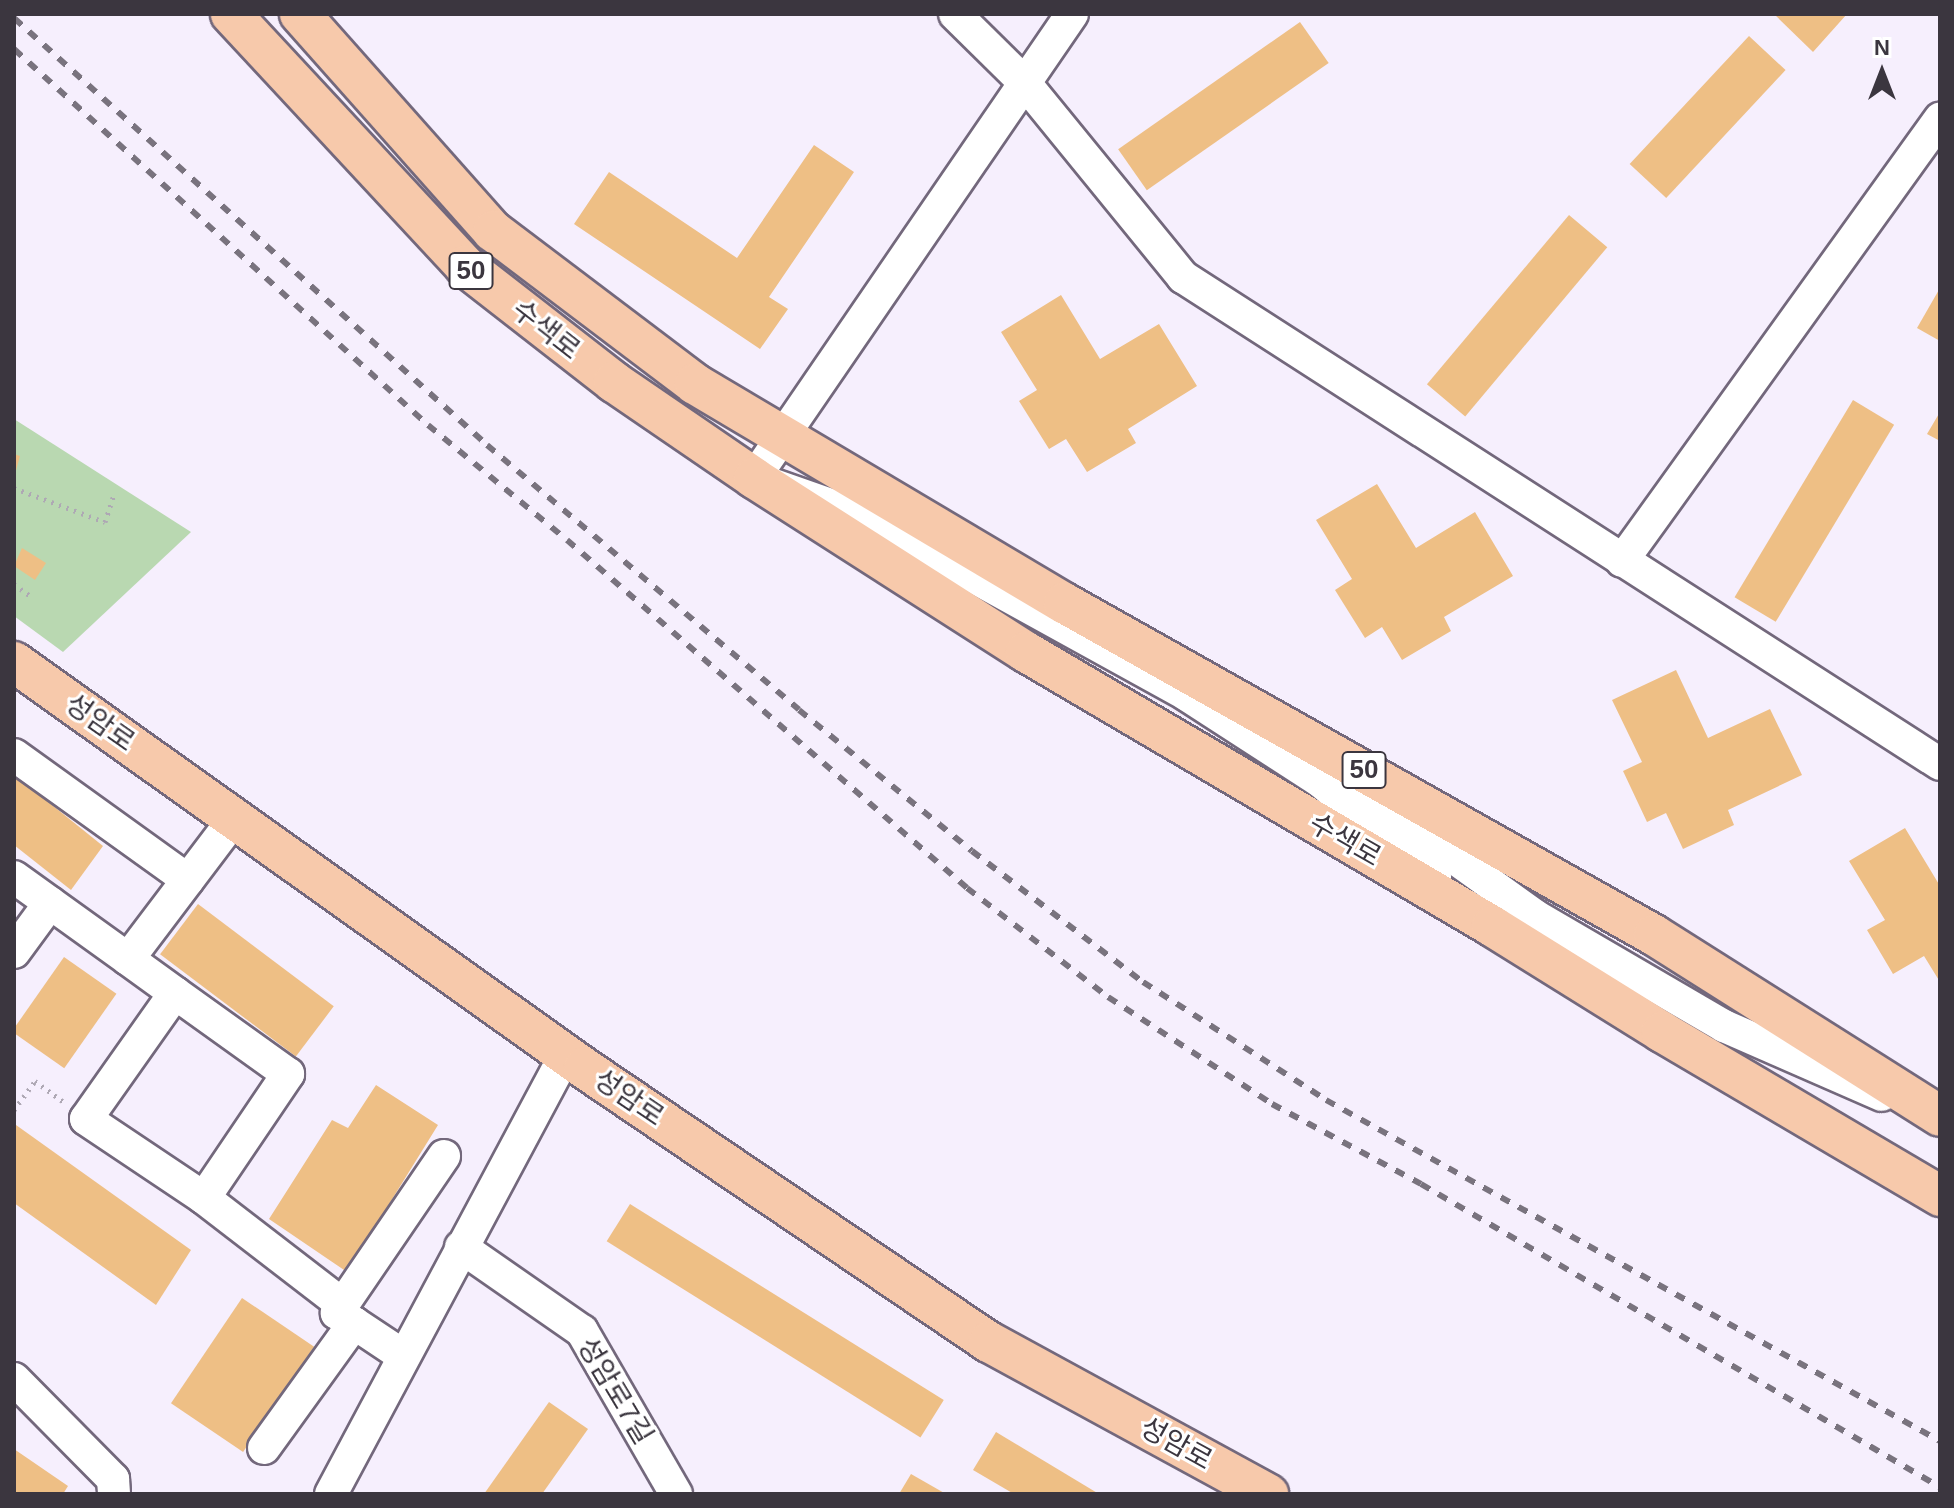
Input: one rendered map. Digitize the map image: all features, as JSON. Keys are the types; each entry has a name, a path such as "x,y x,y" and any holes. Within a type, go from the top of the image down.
{"main road":[{"name":"수색로","path":"231,14 335,130 465,266 614,382 754,478 1026,652 1492,926 1662,1032 1940,1196"},
{"name":"수색로","path":"300,14 493,231 695,384 781,438 1064,603 1654,935 1940,1118"},
{"name":"성암로","path":"14,662 566,1054 989,1342 1268,1494"}],"street":[{"path":"955,14 1024,82 1183,277 1940,764"},
{"path":"754,478 1072,14"},
{"path":"1622,561 1940,119"},
{"path":"14,755 188,880"},
{"path":"128,959 234,819"},
{"path":"14,877 288,1074 204,1198"},
{"path":"14,952 50,903"},
{"path":"175,993 86,1119 204,1198 402,1355"},
{"path":"331,1494 402,1355 566,1054"},
{"path":"264,1448 444,1156"},
{"name":"성암로7길","path":"461,1247 582,1331 676,1494"},
{"path":"14,1379 113,1479 114,1494"}],"path":[{"path":"14,488 105,522 114,494"},
{"path":"14,584 29,595"},
{"path":"14,1110 35,1081 86,1119"}],"green space":[{"path":"14,419 191,532 63,652 14,616"}],"building":[{"path":"1774,14 1847,14 1813,52"},
{"path":"1300,22 1329,63 1147,190 1118,149"},
{"path":"1749,36 1786,70 1666,198 1630,164"},
{"path":"814,145 854,172 769,297 788,309 760,349 574,224 609,172 737,258"},
{"path":"1569,215 1607,247 1465,416 1427,384"},
{"path":"1940,288 1940,341 1917,328"},
{"path":"1061,295 1100,359 1159,324 1197,386 1128,429 1136,443 1087,472 1066,439 1049,449 1019,401 1037,390 1001,332"},
{"path":"1853,400 1894,425 1776,622 1735,597"},
{"path":"1940,412 1940,441 1927,434"},
{"path":"14,454 20,456 15,474 14,474"},
{"path":"1377,484 1416,548 1475,512 1513,576 1444,617 1451,631 1402,660 1382,627 1365,638 1335,590 1352,579 1316,520"},
{"path":"22,548 46,563 35,580 14,566"},
{"path":"1676,670 1708,738 1770,709 1802,775 1728,810 1734,825 1683,849 1666,813 1647,822 1623,771 1642,762 1612,700"},
{"path":"16,776 103,846 71,890 14,845"},
{"path":"1905,828 1940,886 1940,982 1924,956 1893,974 1867,930 1885,920 1849,861"},
{"path":"198,904 334,1006 296,1057 160,954"},
{"path":"64,957 116,994 64,1068 14,1033 14,1028"},
{"path":"376,1085 438,1125 347,1272 269,1219 332,1120 348,1128"},
{"path":"16,1125 191,1250 156,1305 14,1203"},
{"path":"630,1204 944,1400 920,1437 607,1241"},
{"path":"242,1298 314,1347 243,1452 171,1403"},
{"path":"549,1402 588,1429 542,1494 484,1494"},
{"path":"996,1432 1099,1494 1014,1494 973,1470"},
{"path":"14,1449 68,1486 63,1494 14,1494"},
{"path":"911,1474 946,1494 899,1494"}],"railway":[{"path":"14,18 487,445 799,710 972,851 1143,982 1326,1100 1940,1441"},
{"path":"14,49 428,425 567,540 967,888 1108,997 1272,1104 1421,1184 1940,1487"}]}
